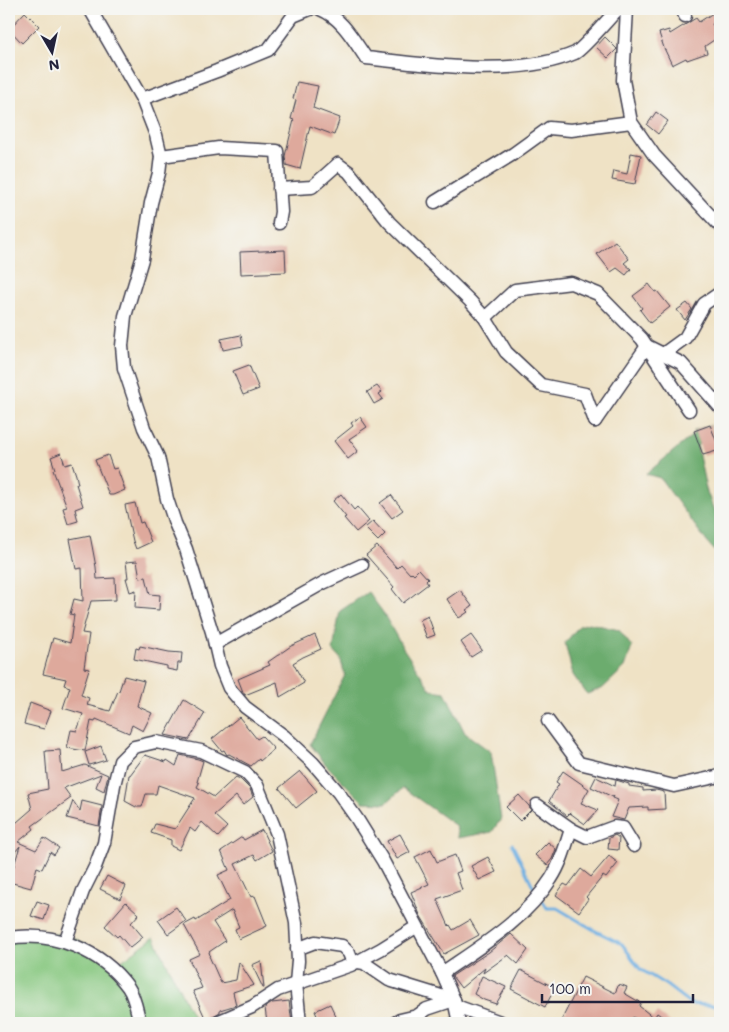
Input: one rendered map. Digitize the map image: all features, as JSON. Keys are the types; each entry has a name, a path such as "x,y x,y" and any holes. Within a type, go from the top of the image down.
{"street":[{"path":"90,9 142,99 156,135 161,156 142,260 125,316 122,353 130,390 144,428 158,457 167,499 186,549 220,666 229,688 245,707 284,736 313,763 358,819 383,861 416,927 442,973 456,1006 503,1023"},
{"path":"142,99 268,50 293,16 310,9"},
{"path":"320,9 330,13 348,30 366,58 420,65 476,68 533,65 577,52 618,9"},
{"path":"627,9 623,80 631,122 654,155 720,226"},
{"path":"434,202 513,154 549,128 571,130 631,122"},
{"path":"161,156 218,148 278,151 281,212 279,223"},
{"path":"279,189 312,187 338,164 348,172 389,222 485,318 506,352 541,385 584,394 595,421 647,346"},
{"path":"485,318 515,290 571,283 598,294 642,339 689,410"},
{"path":"663,354 685,338 704,304 720,293"},
{"path":"647,346 682,362 720,407"},
{"path":"215,644 323,583 362,565"},
{"path":"548,721 579,763 674,786 720,776"},
{"path":"64,942 104,843 120,761 134,747 156,742 201,751 245,772 257,785 277,834 296,923 296,983 300,1023"},
{"path":"537,805 587,837 614,827 623,828 634,846"},
{"path":"442,973 504,929 530,907 552,878 572,829"},
{"path":"215,1023 252,1007 278,990 320,977 358,961 416,927"},
{"path":"9,938 36,937 64,942 87,950 109,968 128,988 140,1023"},
{"path":"297,949 316,942 342,946 349,953 352,961 358,961 377,970 389,980 454,1000"},
{"path":"395,1023 454,1000"},
{"path":"454,1000 459,1023"}],"green space":[{"path":"710,425 712,431 720,430 720,438 700,442 697,446 706,489 713,508 720,518 720,557 660,478 646,474 694,434 693,431"},
{"path":"368,592 382,611 403,648 431,690 445,692 465,733 491,752 501,819 492,832 458,838 456,826 403,788 386,803 363,802 326,765 310,744 345,675 340,658 333,650 340,611"},
{"path":"589,623 619,630 632,647 625,667 603,688 587,694 573,675 565,643 579,626"},
{"path":"67,934 105,955 115,966 154,937 196,1023 9,1023 9,935"}],"building":[{"path":"25,12 39,26 22,43 9,29"},
{"path":"713,13 717,21 712,24 720,36 705,46 707,53 687,60 686,58 672,65 659,33 669,30 670,34 696,18 699,22"},
{"path":"605,37 617,49 608,58 596,47"},
{"path":"297,82 318,86 313,108 340,118 334,135 310,126 300,169 286,165 285,156 294,120 291,119 296,100 293,99"},
{"path":"656,112 668,121 658,134 647,125"},
{"path":"631,153 641,155 635,184 612,180 614,171 627,174"},
{"path":"615,241 629,259 624,263 631,269 626,275 617,268 611,272 597,254"},
{"path":"285,250 286,272 241,274 240,252"},
{"path":"649,284 670,307 650,323 640,310 642,308 633,296"},
{"path":"687,303 692,309 685,320 677,310"},
{"path":"241,335 243,346 223,350 221,339"},
{"path":"249,365 259,389 243,395 233,371"},
{"path":"377,386 382,392 379,394 383,399 374,404 367,392"},
{"path":"360,417 367,427 349,439 358,451 348,459 334,441 353,426 351,423"},
{"path":"710,425 720,450 703,455 694,431"},
{"path":"61,453 65,465 72,463 83,506 75,509 78,521 68,524 63,508 67,507 53,470 55,469 51,457"},
{"path":"108,455 113,469 117,468 125,490 113,495 109,495 95,460"},
{"path":"341,494 354,510 357,507 369,521 356,532 333,501"},
{"path":"391,495 403,510 392,518 380,503"},
{"path":"135,503 140,523 143,522 151,542 136,549 125,505"},
{"path":"373,521 385,534 378,541 365,528"},
{"path":"90,535 97,579 115,578 116,600 91,601 82,633 89,634 84,668 89,669 81,695 89,698 87,705 110,711 124,676 144,681 137,706 152,713 143,731 132,725 129,733 96,719 95,722 91,721 85,751 67,748 71,730 77,731 83,714 63,708 70,687 64,685 66,679 43,674 53,638 70,643 74,615 70,614 74,599 83,601 82,568 76,569 70,539"},
{"path":"377,546 397,568 401,564 410,574 412,572 414,574 419,569 428,579 426,581 428,584 403,603 392,589 394,587 366,555"},
{"path":"137,561 140,578 146,577 150,594 160,595 159,610 135,608 136,590 130,592 126,578 128,578 126,562"},
{"path":"460,590 472,606 466,610 468,612 459,618 447,599"},
{"path":"428,616 435,635 427,638 420,620"},
{"path":"315,635 321,649 293,663 304,683 280,697 277,682 245,695 238,679 270,665 268,662 291,646"},
{"path":"471,635 482,650 471,657 461,642"},
{"path":"140,646 182,653 181,663 178,663 177,671 167,669 167,666 134,659 136,648 139,649"},
{"path":"184,700 205,713 189,740 165,735"},
{"path":"30,703 51,711 44,729 24,724"},
{"path":"239,717 257,739 262,736 274,749 251,766 229,754 227,755 212,739"},
{"path":"101,746 106,760 89,765 85,752"},
{"path":"60,750 62,772 85,765 108,775 104,791 96,787 101,774 64,788 71,798 32,826 34,829 18,842 36,850 44,838 59,848 54,855 50,852 42,869 37,867 31,888 9,882 20,846 9,859 9,829 32,809 28,793 48,789 45,751"},
{"path":"145,755 166,762 167,760 176,766 180,755 198,759 203,761 197,787 214,797 236,777 250,789 253,797 243,805 236,796 214,815 227,827 218,837 202,822 195,832 190,828 179,850 171,846 171,840 151,833 155,824 175,829 195,798 158,785 156,794 146,794 142,807 136,807 125,801 129,775"},
{"path":"300,771 317,791 296,808 279,788"},
{"path":"563,771 589,789 581,803 598,810 585,824 570,813 567,816 549,801 559,784 556,782"},
{"path":"596,777 615,786 616,780 629,784 629,786 643,788 643,791 656,790 664,792 665,809 648,810 648,807 629,808 624,820 611,817 618,800 613,798 614,796 591,787"},
{"path":"519,795 531,810 520,821 506,807"},
{"path":"73,801 80,811 82,801 102,806 99,826 67,818"},
{"path":"262,830 272,851 257,860 254,855 235,864 251,897 255,896 267,926 239,939 235,929 239,927 232,910 213,922 225,941 209,952 221,983 236,980 239,962 254,985 233,992 236,1005 220,1010 220,1012 206,1020 193,991 202,988 189,959 200,954 184,925 195,919 196,921 230,900 218,875 229,870 221,851 242,837 244,840"},
{"path":"400,834 410,852 397,859 387,841"},
{"path":"615,835 619,838 618,850 608,849 609,838"},
{"path":"548,842 556,849 547,865 535,855"},
{"path":"431,849 437,862 455,855 461,871 456,873 462,890 437,899 449,926 453,930 470,920 479,935 444,954 420,915 411,892 429,884 415,857"},
{"path":"609,856 618,863 606,878 603,876 586,897 588,899 579,912 556,895 564,884 568,886 581,869 591,877"},
{"path":"488,857 496,872 479,880 471,866"},
{"path":"107,876 126,886 120,899 100,889"},
{"path":"37,901 49,905 44,920 31,916"},
{"path":"126,902 139,914 131,923 143,937 130,948 119,935 117,937 105,926"},
{"path":"176,907 186,921 168,934 158,920"},
{"path":"511,934 528,950 518,964 508,955 483,973 485,968 461,988 452,976 489,952"},
{"path":"261,961 264,988 252,965"},
{"path":"521,970 555,988 545,1007 511,989"},
{"path":"482,976 506,987 496,1004 474,994"},
{"path":"583,977 615,993 619,984 627,987 624,993 641,1003 639,1006 654,1018 657,1013 671,1023 641,1023 633,1017 630,1023 570,1023 562,1019"},
{"path":"289,1001 292,1023 267,1023 265,1008 272,1003"},
{"path":"330,1004 339,1023 320,1023 315,1011"}],"waterway":[{"path":"512,844 536,892"},
{"path":"541,898 547,908 557,908 622,944 640,969 666,985 691,1004 720,1006"}]}
